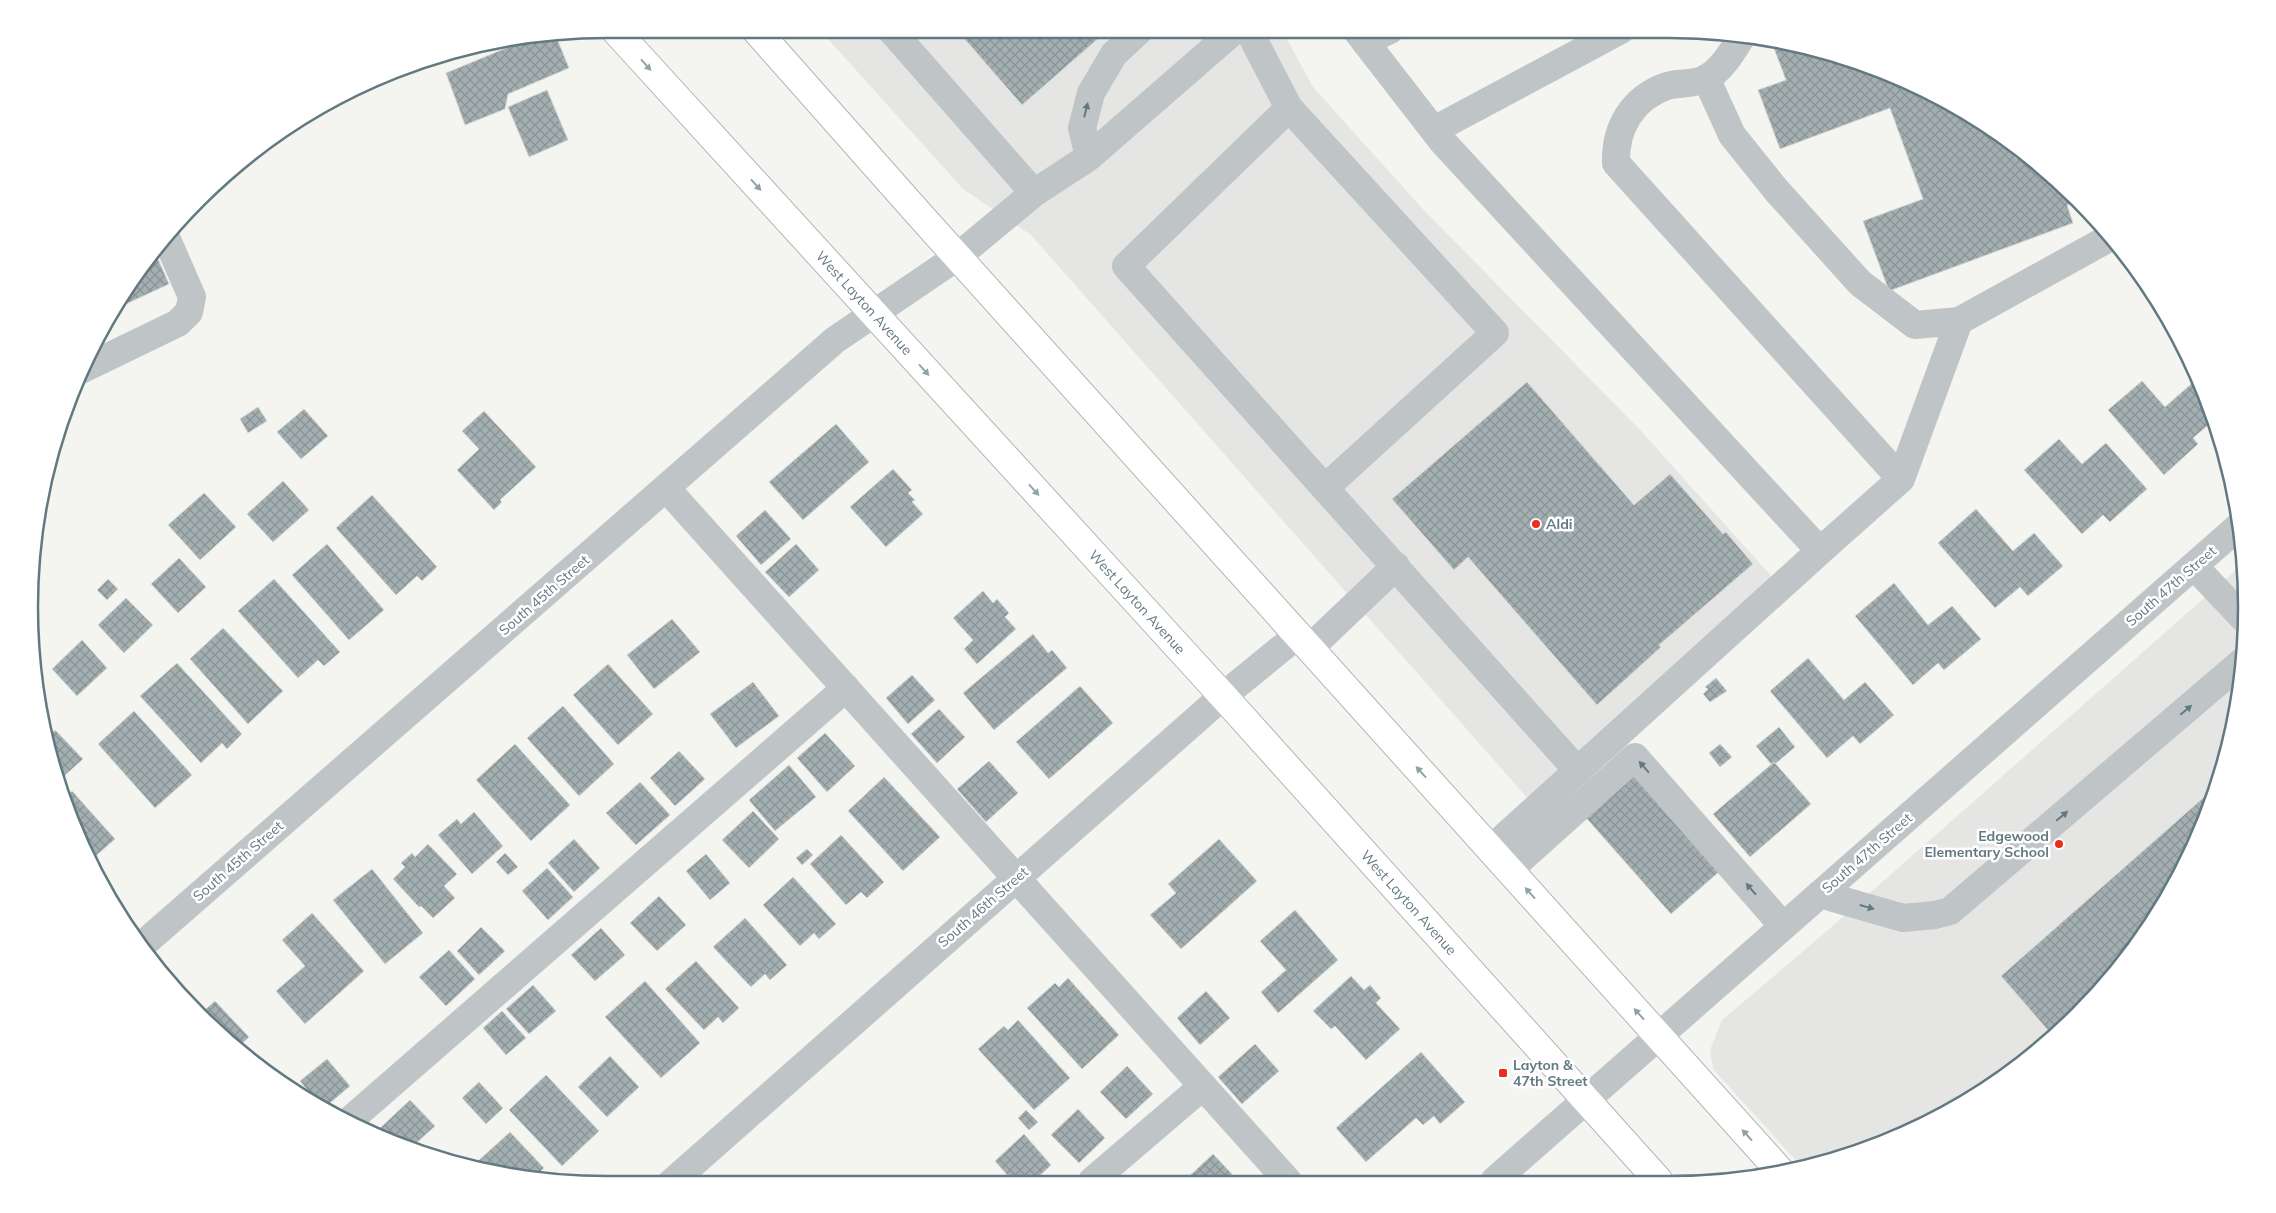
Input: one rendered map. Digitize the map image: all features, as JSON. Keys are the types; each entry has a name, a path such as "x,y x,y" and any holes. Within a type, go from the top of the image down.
{"main road":[{"name":"West Layton Avenue","path":"622,38 1223,696 1654,1175"},
{"path":"763,38 957,257 1775,1166"},
{"path":"780,38 831,115"}],"street":[{"path":"898,38 1034,193"},
{"path":"1089,157 1082,128 1091,93 1114,54 1131,38"},
{"name":"South 45th Street","path":"146,941 835,340 872,313 957,257 1034,193 1089,157 1227,38"},
{"path":"1252,38 1289,108 1496,333 1325,488"},
{"path":"1363,38 1434,130 1820,551"},
{"path":"1434,130 1606,38"},
{"path":"1739,42 1730,56 1706,78 1688,84 1668,86 1645,97 1624,120 1615,145 1616,163 1902,479"},
{"path":"1706,78 1732,135 1777,190 1860,283 1915,325 1959,320 2105,240"},
{"path":"1289,108 1126,266 1578,771"},
{"path":"92,365 178,323 189,312 192,297 169,243"},
{"path":"1491,850 1902,479 1959,320"},
{"path":"666,488 1283,1175"},
{"name":"South 47th Street","path":"1501,1175 2234,531"},
{"name":"South 46th Street","path":"679,1175 1223,696 1304,642 1396,566"},
{"path":"2194,566 2238,612"},
{"path":"1820,894 1903,918 1935,915 1950,911 2235,668"},
{"path":"354,1116 846,688"},
{"path":"1509,870 1635,757 1783,926"},
{"path":"1099,1175 1203,1086"}],"shaded area":[{"path":"827,38 1286,38 1313,87 1420,206 1642,432 1790,597 1545,818 1031,235 963,189"},
{"name":"Edgewood Elementary School","path":"2237,569 2237,644 2234,681 2228,718 2219,754 2195,824 2180,858 2143,923 2121,953 2072,1009 2016,1058 1986,1080 1921,1117 1887,1132 1852,1145 1797,1161 1713,1069 1710,1050 1722,1020 1820,937"}],"building":[{"path":"964,38 1099,38 1022,105"},
{"path":"557,40 569,68 508,94 505,109 465,125 446,73 513,45"},
{"path":"1773,47 1852,68 1921,96 1986,133 2045,179 2071,203 2067,205 2073,223 1889,291 1863,221 1923,199 1890,108 1780,149 1758,90 1786,80"},
{"path":"547,90 568,140 529,157 508,107"},
{"path":"157,257 169,284 124,305"},
{"path":"2142,381 2165,407 2192,383 2208,425 2193,438 2198,444 2164,475 2108,410"},
{"path":"1527,382 1634,505 1670,474 1723,534 1726,532 1753,564 1659,645 1661,647 1597,705 1468,557 1454,570 1392,499"},
{"path":"258,407 267,421 248,433 240,419"},
{"path":"304,409 328,436 301,459 277,432"},
{"path":"484,411 536,467 500,500 502,502 494,510 457,470 479,449 462,431"},
{"path":"836,424 869,462 803,520 769,482"},
{"path":"2059,439 2082,464 2106,443 2147,489 2110,522 2103,515 2082,534 2024,470"},
{"path":"893,469 912,490 908,493 915,500 912,502 923,514 886,547 850,507"},
{"path":"283,481 309,510 273,542 247,514"},
{"path":"204,493 236,527 200,560 168,525"},
{"path":"372,495 437,567 422,581 417,576 396,595 336,528"},
{"path":"1976,509 2013,551 2034,533 2063,566 2028,596 2020,587 1995,608 1938,543"},
{"path":"765,510 791,539 761,565 736,536"},
{"path":"327,544 384,610 349,640 292,575"},
{"path":"796,544 819,570 789,597 765,572"},
{"path":"179,558 206,587 178,613 151,584"},
{"path":"108,579 118,589 107,600 97,590"},
{"path":"274,579 340,652 324,666 318,660 298,678 238,611"},
{"path":"1894,583 1928,625 1952,606 1981,639 1944,670 1938,663 1913,685 1855,616"},
{"path":"983,591 993,603 997,599 1009,613 1005,617 1016,629 977,664 964,649 973,640 953,618"},
{"path":"126,598 153,625 124,653 98,625"},
{"path":"672,619 700,652 654,689 627,655"},
{"path":"223,628 283,691 248,724 190,659"},
{"path":"1033,634 1048,653 1052,650 1067,668 994,730 963,693"},
{"path":"82,640 107,668 77,696 52,669"},
{"path":"1808,658 1844,700 1865,682 1894,715 1860,744 1853,736 1827,758 1770,691"},
{"path":"177,663 242,734 227,749 222,743 201,763 140,696"},
{"path":"608,664 653,714 618,745 573,695"},
{"path":"912,675 935,700 908,724 886,698"},
{"path":"1716,678 1727,691 1710,702 1703,694 1708,689 1705,687"},
{"path":"753,682 779,716 736,748 710,714"},
{"path":"1080,686 1113,723 1049,779 1016,742"},
{"path":"563,706 614,764 579,796 527,738"},
{"path":"939,709 965,737 937,763 911,734"},
{"path":"134,711 192,775 155,808 98,744"},
{"path":"1779,727 1795,747 1775,764 1774,762 1771,764 1756,746"},
{"path":"55,730 83,759 64,776 57,754 52,733"},
{"path":"825,733 855,766 827,792 797,758"},
{"path":"515,744 570,805 531,841 476,780"},
{"path":"1720,744 1732,757 1720,767 1709,753"},
{"path":"679,751 705,779 675,806 650,778"},
{"path":"989,761 1018,793 986,822 957,789"},
{"path":"1774,762 1811,804 1750,857 1713,814"},
{"path":"789,765 816,797 775,831 749,800"},
{"path":"1632,768 1722,869 1671,914 1581,812"},
{"path":"884,777 940,837 903,871 848,811"},
{"path":"640,782 670,815 636,845 606,813"},
{"path":"72,791 115,839 95,856 81,824 70,793"},
{"path":"2205,796 2180,858 2143,923 2097,982 2048,1031 2001,976"},
{"path":"753,811 779,839 749,868 722,840"},
{"path":"474,812 503,846 472,874 438,835 457,819 461,824"},
{"path":"841,835 884,882 867,898 861,892 846,905 810,864"},
{"path":"574,839 600,868 574,892 548,863"},
{"path":"1219,839 1257,881 1181,949 1150,915 1176,893 1168,884"},
{"path":"428,844 457,874 444,886 455,898 433,918 421,906 419,907 393,879 405,867 401,863 412,853 415,857"},
{"path":"807,849 813,855 802,865 796,858"},
{"path":"505,853 518,867 508,875 496,862"},
{"path":"706,854 730,883 710,900 686,871"},
{"path":"547,868 573,897 548,920 522,891"},
{"path":"372,869 423,933 385,964 333,900"},
{"path":"793,877 836,924 819,939 814,933 800,946 763,905"},
{"path":"659,896 686,925 657,951 630,923"},
{"path":"1295,910 1338,960 1278,1013 1261,992 1286,970 1260,941"},
{"path":"312,913 364,971 305,1024 276,991 305,966 282,940"},
{"path":"745,918 787,965 770,980 765,974 751,987 713,947"},
{"path":"481,927 505,951 479,975 457,951"},
{"path":"601,928 625,955 595,981 571,955"},
{"path":"449,950 475,979 446,1006 419,977"},
{"path":"696,961 739,1008 723,1023 718,1017 704,1030 665,989"},
{"path":"1351,976 1364,990 1370,985 1381,998 1376,1003 1400,1029 1366,1060 1335,1026 1331,1029 1313,1011"},
{"path":"1068,978 1119,1035 1082,1069 1027,1008 1055,983 1059,987"},
{"path":"645,981 700,1043 661,1078 605,1017"},
{"path":"533,985 556,1011 529,1034 506,1009"},
{"path":"1206,991 1230,1018 1200,1045 1177,1018"},
{"path":"215,1001 249,1037 242,1043 205,1010"},
{"path":"502,1011 526,1038 506,1055 483,1028"},
{"path":"1018,1020 1070,1078 1034,1110 978,1049 1004,1026 1008,1030"},
{"path":"1255,1044 1279,1071 1242,1104 1218,1077"},
{"path":"1421,1052 1465,1102 1440,1124 1434,1116 1423,1125 1416,1118 1366,1162 1336,1128"},
{"path":"610,1056 639,1087 607,1117 578,1087"},
{"path":"327,1059 350,1086 330,1103 308,1091 300,1081"},
{"path":"1127,1066 1153,1094 1126,1119 1100,1092"},
{"path":"546,1075 599,1131 562,1166 509,1110"},
{"path":"479,1082 503,1108 486,1124 462,1098"},
{"path":"410,1100 435,1126 417,1142 380,1128"},
{"path":"1078,1109 1105,1138 1079,1163 1051,1135"},
{"path":"1026,1110 1038,1122 1029,1130 1018,1118"},
{"path":"510,1132 544,1168 540,1172 532,1171 478,1161"},
{"path":"1024,1134 1051,1165 1040,1175 1007,1175 995,1161"},
{"path":"1213,1154 1232,1174 1231,1175 1190,1175"}],"place":[{"name":"Aldi","path":"1536,524"},
{"name":"Edgewood Elementary School","path":"2059,844"},
{"name":"Layton & 47th Street","path":"1503,1073"}]}
